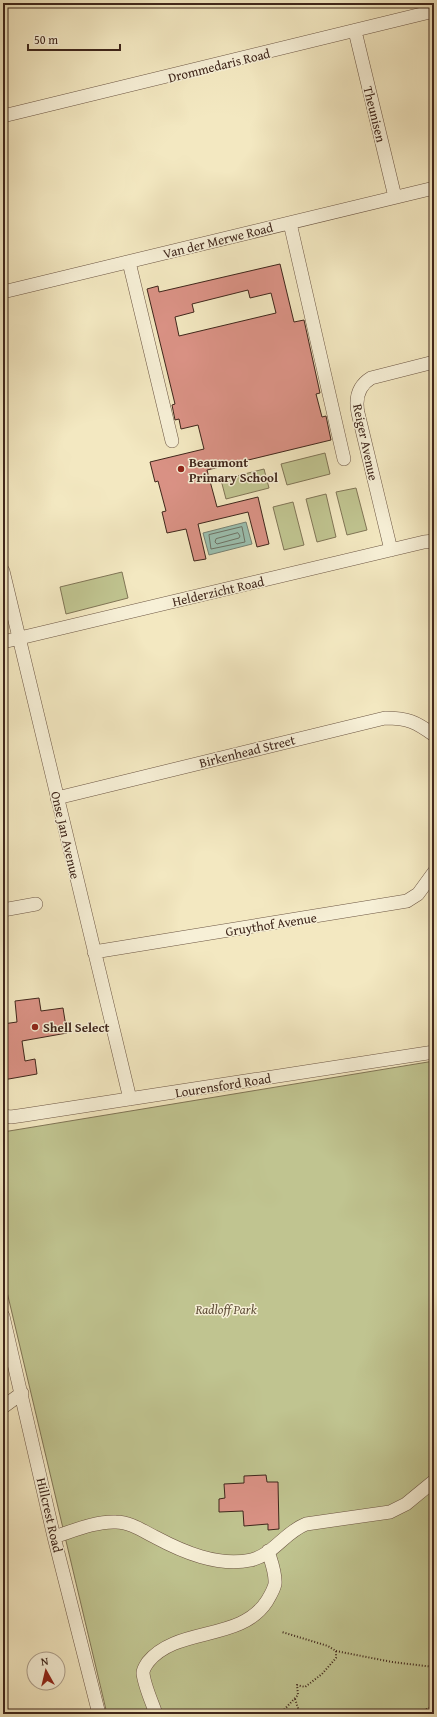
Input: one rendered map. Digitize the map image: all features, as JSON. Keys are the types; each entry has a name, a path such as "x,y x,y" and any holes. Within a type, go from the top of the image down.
{"street":[{"name":"Drommedaris Road","path":"3,116 434,11"},
{"name":"Theunisen","path":"355,31 395,197"},
{"name":"Van der Merwe Road","path":"3,292 434,188"},
{"path":"290,223 344,459"},
{"path":"129,262 172,441"},
{"name":"Reiger Avenue","path":"391,550 358,413 357,396 365,382 371,378 434,362"},
{"name":"Helderzicht Road","path":"3,642 434,541"},
{"name":"Onse Jan Avenue","path":"3,571 130,1099"},
{"name":"Birkenhead Street","path":"57,798 385,718 409,720 419,724 434,735"},
{"name":"Gruythof Avenue","path":"94,952 408,901 418,894 434,872"},
{"path":"3,910 36,904"},
{"name":"Lourensford Road","path":"6,1118 434,1052"},
{"name":"Hillcrest Road","path":"3,1316 54,1537 99,1714"},
{"path":"3,1407 22,1393"},
{"path":"54,1537 104,1523 128,1523 179,1550 209,1559 228,1562 251,1560 268,1551 295,1528 306,1524 390,1512 406,1504 434,1481"},
{"path":"156,1714 143,1672 146,1665 153,1655 171,1645 254,1617 268,1599 275,1586 275,1577 268,1551"}],"path":[{"path":"282,1632 328,1646 336,1651 392,1662 434,1667"},
{"path":"280,1714 298,1695 297,1685 305,1686 322,1674 336,1658 336,1651"},
{"path":"295,1699 300,1714"},
{"path":"416,1714 434,1706"}],"green space":[{"path":"325,453 330,474 287,485 281,464"},
{"path":"264,469 269,488 226,499 221,480"},
{"path":"356,488 367,530 347,535 336,492"},
{"path":"326,494 336,537 317,542 306,499"},
{"path":"293,502 304,545 284,550 273,507"},
{"path":"122,572 128,598 66,614 60,587"},
{"name":"Radloff Park","path":"434,1061 434,1714 107,1714 3,1275 3,1132"}],"water":[{"path":"246,522 252,544 209,555 203,533"}],"building":[{"path":"280,264 294,322 304,320 320,393 316,394 322,417 326,416 331,440 207,470 217,507 258,497 269,544 257,547 248,512 198,524 206,559 194,561 186,529 167,533 162,512 166,511 158,481 155,482 150,462 204,449 198,425 181,429 179,419 175,420 172,405 175,404 147,289 158,286 159,292","holes":["248,290 250,298 271,293 276,313 179,336 175,317 194,312 192,304"]},
{"path":"39,998 41,1011 63,1008 67,1033 22,1041 25,1061 35,1059 37,1074 3,1080 3,1024 17,1022 15,1001"},
{"path":"266,1475 267,1482 278,1482 279,1529 268,1530 268,1524 244,1526 243,1511 219,1512 219,1499 225,1498 224,1484 244,1483 244,1476"}],"place":[{"name":"Beaumont Primary School","path":"181,469"},
{"name":"Shell Select","path":"35,1027"}]}
